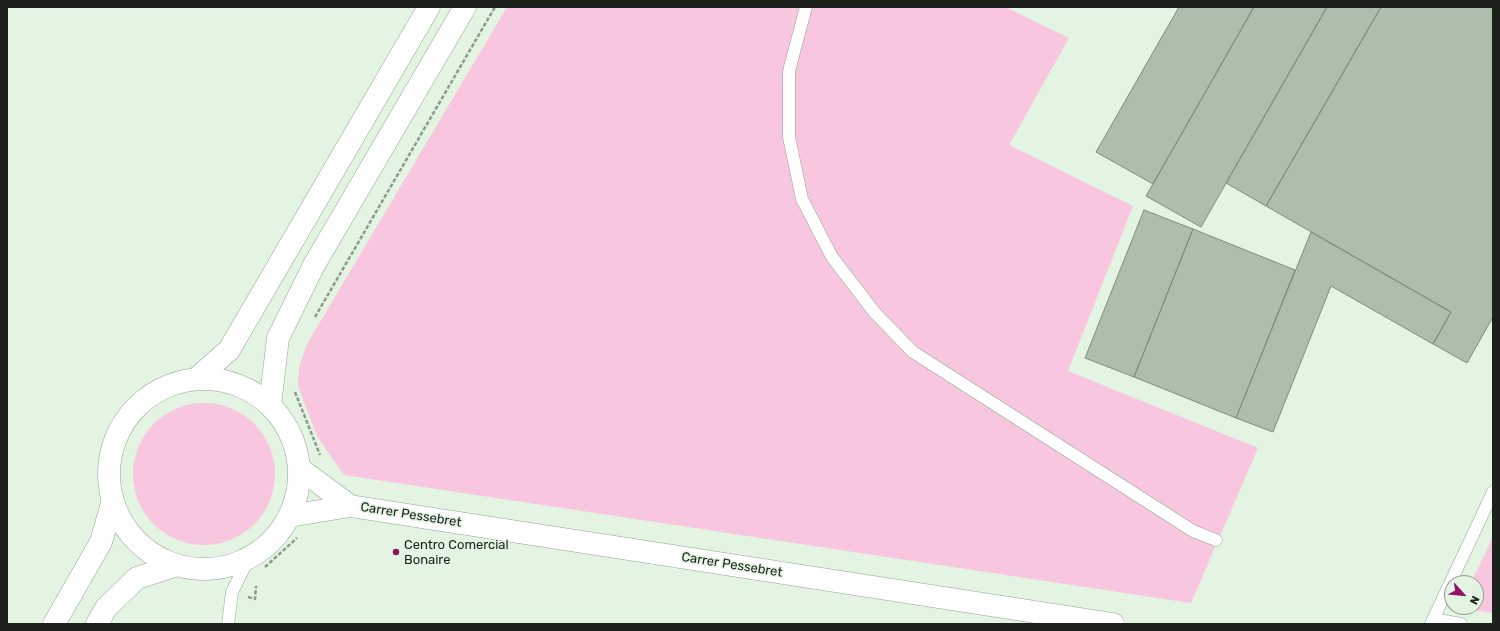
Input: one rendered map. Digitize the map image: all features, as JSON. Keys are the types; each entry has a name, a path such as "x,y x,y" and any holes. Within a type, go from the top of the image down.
{"street":[{"path":"196,379 229,350 429,7"},
{"path":"270,405 278,338 307,278 465,7"},
{"path":"196,379 223,380 248,389 270,405 282,419 291,434 297,451 299,468 298,493 289,516 255,564 201,569 177,566 149,551 126,529 113,500 109,473 114,445 126,420 145,400 169,386 196,379"},
{"name":"Carrer Pessebret","path":"299,468 350,506"},
{"path":"54,624 101,542 113,500"},
{"name":"Carrer Pessebret","path":"289,516 350,506 1113,624"},
{"path":"97,624 106,608 137,578 177,566"}],"lane":[{"path":"806,7 789,71 789,137 802,199 832,257 876,314 913,352 1193,531 1216,540"},
{"path":"1461,624 1432,622 1493,492"},
{"path":"228,624 232,592 255,564"}],"path":[{"path":"313,321 495,7"},
{"path":"294,390 321,458"},
{"path":"255,564 299,536"},
{"path":"232,592 255,599 256,581"}],"shaded area":[{"path":"507,7 1005,7 1069,38 1009,145 1133,206 1068,371 1258,448 1191,603 344,475 317,436 298,386 299,367 307,344"},
{"path":"197,403 211,403 238,411 259,429 270,447 274,460 274,488 267,508 249,529 238,537 225,542 211,545 197,545 170,537 149,519 141,508 136,495 133,481 133,467 141,440 159,419 170,411 183,406"},
{"path":"1493,537 1493,613 1484,612 1484,575 1475,575"}],"building":[{"path":"1179,7 1254,7 1153,184 1096,152"},
{"path":"1254,7 1327,7 1201,227 1146,196"},
{"path":"1327,7 1381,7 1266,206 1226,183"},
{"path":"1381,7 1493,7 1493,317 1467,363 1433,344 1451,312 1266,206"},
{"path":"1144,210 1193,229 1134,377 1085,358"},
{"path":"1193,229 1295,270 1236,418 1134,377"},
{"path":"1311,232 1451,312 1433,344 1331,286 1273,432 1236,418"}],"place":[{"name":"Centro Comercial Bonaire","path":"396,552"}]}
